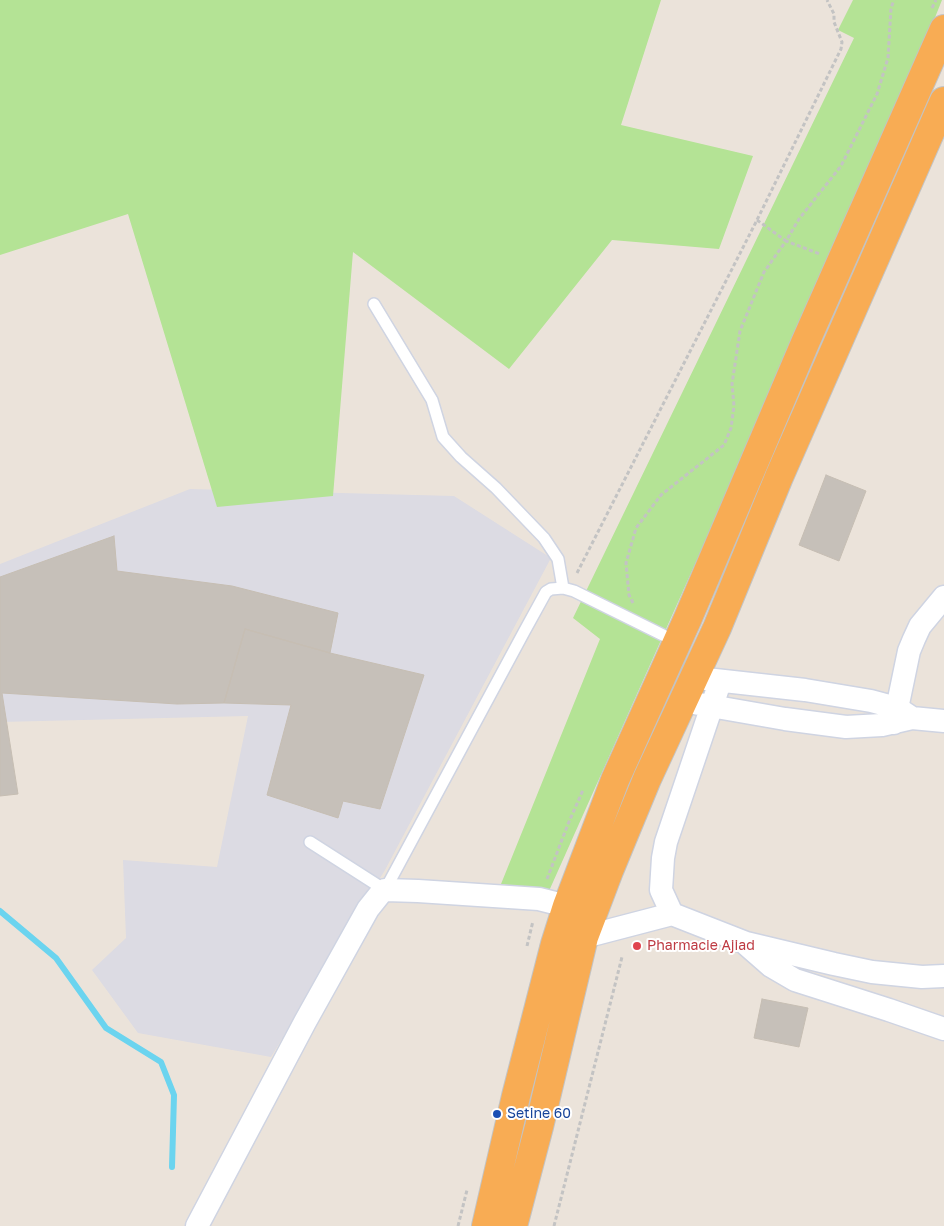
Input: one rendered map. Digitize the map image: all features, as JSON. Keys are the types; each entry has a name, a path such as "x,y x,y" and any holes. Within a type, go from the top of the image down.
{"highway":[{"path":"486,1226 516,1096 555,944 567,906 615,780 677,642 805,342 944,30"},
{"path":"513,1226 539,1128 584,936 647,779 717,628 783,468 944,101"}],"street":[{"path":"901,717 909,651 920,626 944,597"},
{"path":"672,914 662,890 663,858 666,842 688,782 720,682"},
{"path":"688,689 720,682 805,690 871,701 901,717"},
{"path":"688,689 711,706 846,727 870,726 901,717 944,721"},
{"path":"197,1226 340,958 368,910 385,890 418,890 539,899 567,906"},
{"path":"584,936 672,914 746,943 872,972 922,977 944,976"},
{"path":"746,943 771,966 795,980 944,1029"}],"lane":[{"path":"374,304 432,400 443,437 544,538 558,559 566,589"},
{"path":"310,842 385,890 546,592 551,589 566,589 590,598 677,642"}],"path":[{"path":"566,589 757,220 841,49 842,42 834,22 834,14 826,0"},
{"path":"630,619 635,606 629,595 626,563 636,528 661,495 724,445 731,428 734,406 732,384 740,331 764,272 786,241 798,219 841,166 877,94 888,58 894,0"},
{"path":"757,220 786,241 820,254"},
{"path":"554,1226 622,957"}],"shaded area":[{"path":"190,489 454,496 551,558 385,870 271,1057 138,1033 92,970 126,938 123,860 217,867 248,716 0,722 0,564"}],"green space":[{"path":"0,0 661,0 621,125 753,156 719,249 612,240 509,369 353,252 333,496 217,507 128,214 0,255"},
{"path":"853,0 942,0 900,105 549,891 501,884 600,639 573,618 854,38 838,30"}],"building":[{"path":"826,475 866,491 839,561 799,545"},
{"path":"114,536 117,571 232,586 338,613 330,653 245,629 224,703 177,704 2,693 18,794 0,796 0,577"},
{"path":"245,629 330,653 424,675 380,809 343,801 338,818 267,795 291,705 224,703"},
{"path":"762,999 808,1008 799,1047 754,1038"}],"waterway":[{"path":"0,911 56,958 106,1028 161,1062 174,1095 172,1167"}],"place":[{"name":"Pharmacie Ajiad","path":"637,946"},
{"name":"Setine 60","path":"497,1114"}]}
